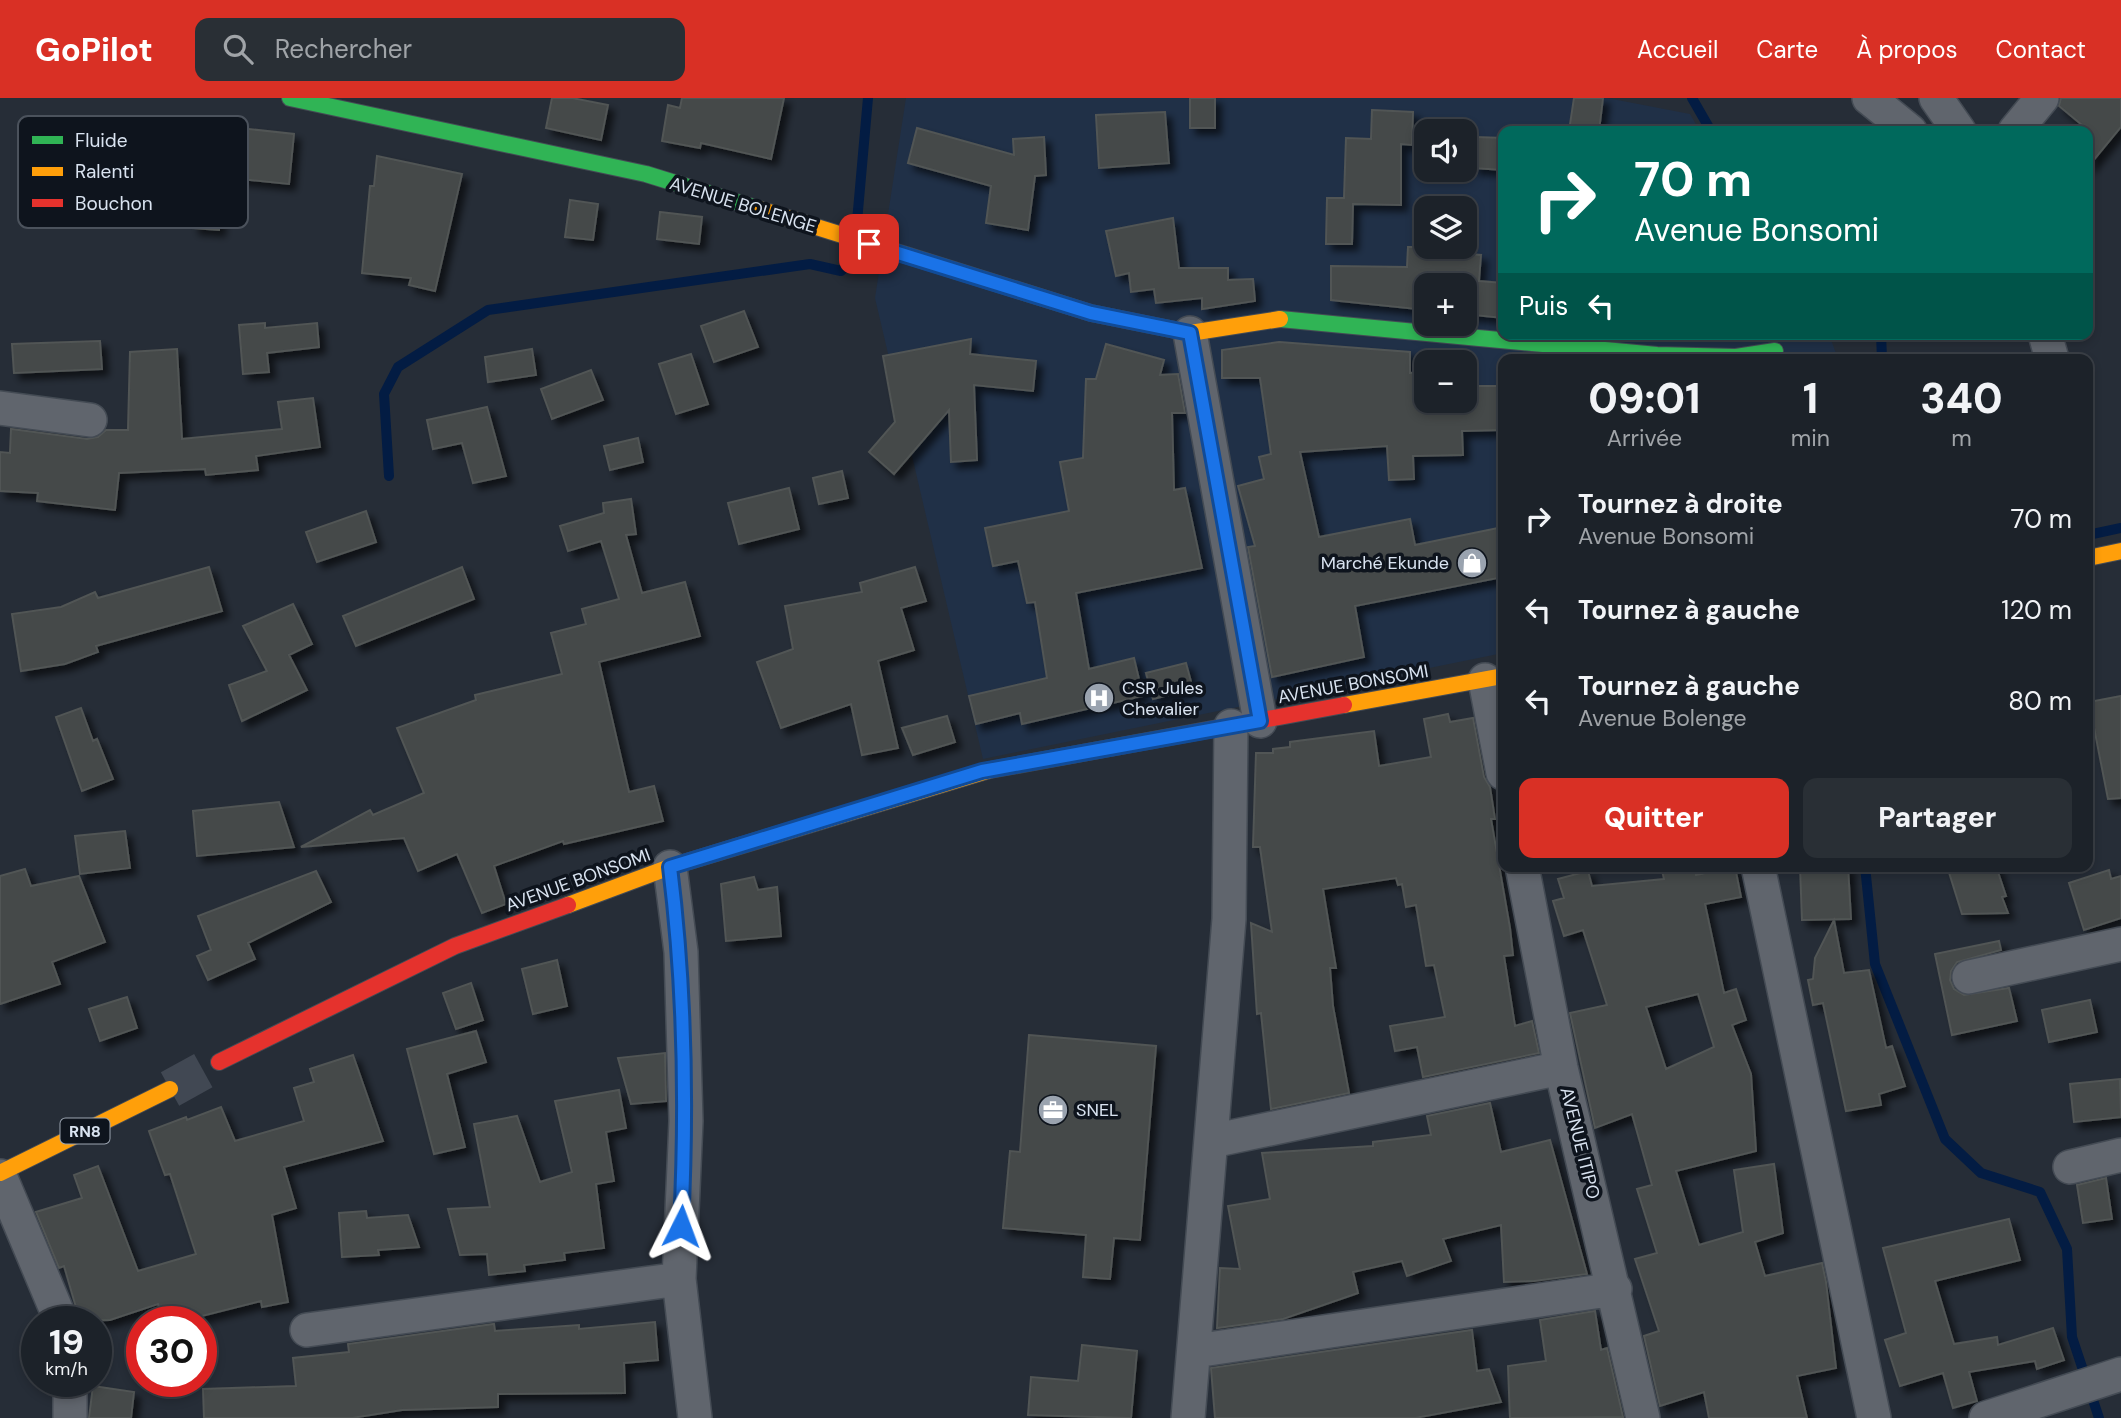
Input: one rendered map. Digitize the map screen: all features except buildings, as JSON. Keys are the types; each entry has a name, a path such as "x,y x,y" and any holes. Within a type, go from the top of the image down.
{"street":[{"name":"AVENUE BOLENGE","path":"290,98 646,174 1091,313 1190,333 1289,318 1498,339"},
{"path":"1869,98 1904,126"},
{"path":"1936,98 1956,126"},
{"path":"2019,126 2042,98"},
{"path":"1188,1418 1246,723 1190,333"},
{"name":"AVENUE BOLENGE","path":"1508,340 1647,354"},
{"name":"AVENUE BOLENGE","path":"1756,354 1775,351"},
{"path":"0,408 90,420"},
{"path":"1494,678 1498,720"},
{"name":"AVENUE BONSOMI","path":"219,1062 455,946 670,867 982,771 1494,678"},
{"path":"670,867 681,952 686,1121 679,1279 695,1418"},
{"name":"AVENUE ITIPO","path":"1523,872 1561,1068 1615,1289 1643,1418"},
{"path":"1759,872 1874,1418"},
{"path":"1969,977 2121,944"},
{"path":"1212,1141 1561,1068"},
{"name":"RN8","path":"0,1174 170,1089"},
{"path":"2070,1167 2121,1156"},
{"path":"0,1174 55,1306"},
{"path":"307,1330 679,1279"},
{"path":"1195,1351 1615,1289"},
{"path":"1986,1418 2121,1374"},
{"path":"70,1397 70,1418"}],"shaded area":[{"path":"906,98 1607,98 1690,114 1697,126 1498,126 1498,340 1831,340 1836,354 1498,354 1498,654 983,759 875,298"}],"waterway":[{"path":"856,233 868,98"},
{"path":"1692,98 1708,126"},
{"path":"389,476 384,394 398,367 488,310 810,264 841,271 854,259 855,248"},
{"path":"1881,340 1882,354"},
{"path":"2093,534 2121,528"},
{"path":"1866,872 1875,964 1945,1139 1981,1173 2040,1192 2067,1249 2072,1337 2099,1418"}],"tunnel":[{"path":"170,1089 219,1062"}],"traffic: fast":[{"path":"290,98 646,174 759,209"},
{"path":"1280,319 1498,340"},
{"path":"1500,340 1647,354"},
{"path":"1756,354 1775,351"}],"traffic: slow":[{"path":"759,209 1091,313 1190,333 1280,319"},
{"path":"2093,557 2121,551"},
{"path":"1344,705 1498,677"},
{"path":"568,905 670,867 990,770"},
{"path":"0,1173 170,1089"}],"traffic: jam":[{"path":"990,770 1344,705"},
{"path":"219,1062 455,946 568,905"}],"place":[{"name":"Marché Ekunde","path":"1472,563"},
{"name":"CSR Jules Chevalier","path":"1099,698"},
{"name":"SNEL","path":"1053,1110"}],"route":[{"path":"681,1226 686,1121 681,952 670,867 929,785 982,771 1260,721 1190,333 1091,313 869,244"}]}
